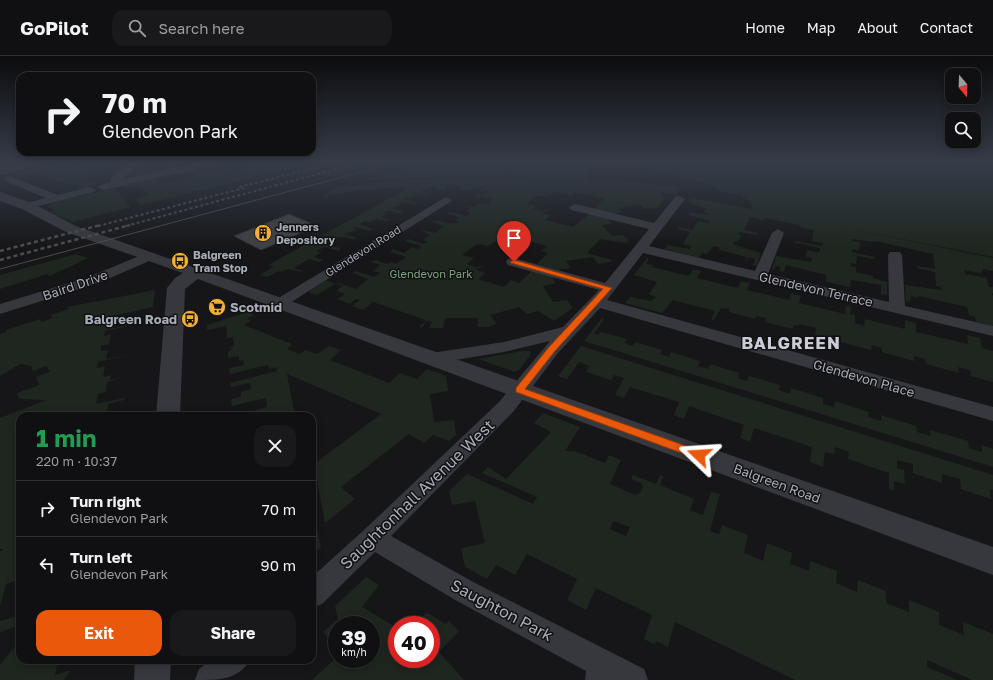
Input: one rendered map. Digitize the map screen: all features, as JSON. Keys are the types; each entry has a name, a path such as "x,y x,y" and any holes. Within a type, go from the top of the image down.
{"street":[{"path":"40,191 57,198"},
{"path":"27,206 85,191"},
{"name":"Balgreen Road","path":"0,196 27,206 71,229 993,561"},
{"name":"Glendevon Road","path":"280,303 446,200"},
{"path":"519,390 597,302 656,226 679,200"},
{"path":"575,208 656,226"},
{"path":"760,276 778,233"},
{"name":"Glendevon Terrace","path":"640,248 993,330"},
{"path":"895,255 897,308"},
{"name":"Baird Drive","path":"0,309 91,281 149,256"},
{"path":"514,262 608,288"},
{"path":"168,412 176,288 181,282 196,273"},
{"name":"Glendevon Place","path":"597,302 993,414"},
{"path":"431,358 499,348 570,331"},
{"name":"Saughtonhall Avenue West","path":"316,591 374,538 492,421 519,390"},
{"name":"Saughton Park","path":"374,538 601,672 633,680"},
{"path":"152,680 153,664"},
{"path":"210,680 230,664"}],"green space":[{"path":"101,191 118,191 131,207 72,222 50,212 54,210 47,206 54,202"},
{"path":"146,191 197,191 141,205 135,199 149,195"},
{"path":"331,191 354,191 322,197"},
{"path":"402,191 421,191 429,196 418,195 411,199 405,197 402,199 417,203 415,205 402,202 399,203 403,204 392,208 404,212 401,214 388,210 383,213 386,214 381,217 390,220 389,221 376,219 359,224 373,229 370,231 356,227 353,228 357,230 345,234 357,238 354,240 341,237 333,239 326,244 340,248 340,250 338,251 324,247 317,251 321,252 314,257 323,260 319,262 309,259 294,268 303,271 302,272 287,269 267,277 260,275 273,267 268,265"},
{"name":"Glendevon Park","path":"488,191 556,191 548,197 538,195 527,203 537,206 533,209 541,211 556,208 542,213 550,215 545,220 573,227 589,214 607,218 612,224 602,225 612,236 623,235 629,240 626,243 600,239 587,253 612,260 610,262 598,264 593,257 566,261 571,268 558,270 537,264 548,253 542,251 547,246 523,240 517,245 507,242 504,244 494,242 488,246 477,244 462,255 474,258 467,264 476,267 487,266 475,269 485,273 478,279 504,287 511,280 519,283 532,271 552,277 556,283 543,286 553,302 567,300 573,308 554,321 538,311 527,314 519,307 490,315 497,324 488,327 478,327 478,318 445,318 443,328 429,328 432,322 426,321 422,328 419,327 426,320 373,302 363,310 352,306 360,300 356,299 350,304 337,299 345,294 336,291 343,286 336,284 338,283 356,289 368,279 353,273 356,271 374,277 380,273 373,271 380,265 370,262 376,260 387,264 390,262 396,264 406,257 390,252 393,249 404,253 412,247 418,249 421,246 405,241 408,239 425,244 428,242 423,240 430,235 420,230 436,233 444,226 432,222 433,221 453,224 459,222 455,220 459,217 445,213 450,212 467,216 471,213 466,211 470,208 460,205 475,207 479,203 488,204 494,199 474,196 489,192"},
{"path":"556,191 678,191 675,194 660,192 665,198 657,208 645,209 640,205 618,208 622,212 612,214 593,210 604,199 576,192 572,196 558,193"},
{"path":"721,191 993,191 993,257 812,221 993,258 993,271 982,269 982,273 964,270 965,274 987,278 989,287 993,287 993,293 991,293 993,296 993,326 976,322 975,317 969,315 967,307 919,296 918,298 911,296 910,302 906,301 905,285 942,290 941,287 936,286 935,272 917,268 917,266 935,269 933,254 876,241 852,239 851,241 860,242 859,251 853,249 852,252 875,257 873,259 857,256 856,264 851,263 851,266 856,267 856,272 873,276 873,278 887,282 887,295 881,294 881,285 851,280 850,287 826,282 826,275 786,265 784,272 779,271 781,267 776,266 774,270 772,269 776,256 811,262 812,258 806,257 807,250 819,252 820,248 793,242 796,241 822,246 823,243 812,241 814,230 800,227 800,225 765,218 763,220 750,217 744,230 758,233 757,235 739,232 738,234 741,235 738,242 734,241 733,244 761,253 757,266 753,265 755,259 749,257 745,263 747,257 718,250 720,248 714,246 707,254 702,253 699,258 664,249 667,245 690,249 691,246 683,244 690,232 677,229 679,227 692,230 698,221 709,223 710,221 688,215 690,212 709,214 704,212 706,209 688,202 691,198 762,211 753,209 750,202 741,195"},
{"path":"76,254 88,258 50,276 48,274 0,289 0,275"},
{"path":"647,258 649,258 646,264 653,265 652,267 689,276 693,269 701,271 697,278 738,288 741,281 750,283 747,290 789,300 791,293 801,296 799,303 845,314 846,306 851,307 850,314 855,315 855,323 864,326 865,319 905,329 905,320 916,323 916,332 968,344 967,335 980,338 982,348 993,351 993,382 971,376 970,370 958,367 959,373 926,364 925,359 914,356 914,361 882,352 882,348 872,345 871,350 841,342 841,337 832,335 831,339 815,335 816,328 799,324 798,326 794,325 793,329 765,322 766,318 756,316 755,319 729,312 730,309 721,308 714,320 711,319 715,311 673,300 662,313 625,303 630,297 651,301 656,297 649,294 657,282 634,275"},
{"path":"326,280 335,284 317,295 308,292"},
{"path":"155,290 153,307 108,317 107,321 115,319 113,328 137,324 105,331 104,336 111,334 109,344 134,339 101,346 101,351 108,350 106,359 132,354 98,362 97,368 105,366 103,377 111,375 110,380 126,377 107,382 106,392 98,394 96,404 125,398 124,400 108,404 107,412 16,412 16,581 6,584 0,607 0,553 3,549 0,549 0,418 46,400 19,399 17,393 39,385 36,377 50,372 46,366 33,371 31,366 20,364 0,376 0,334 7,332 6,330 40,319 42,322 52,318 51,315 69,309 67,307"},
{"path":"248,312 254,315 247,319 251,321 244,325 292,344 287,349 300,354 305,350 317,354 329,346 341,350 330,360 389,383 400,373 417,379 427,369 446,376 448,391 430,394 434,422 454,420 456,435 449,441 433,435 424,443 409,434 341,487 355,499 325,523 316,475 316,463 381,414 287,374 294,412 248,412 267,407 266,398 232,406 231,399 241,397 241,392 251,389 250,383 231,387 230,383 277,371 276,367 269,369 268,365 230,374 229,368 244,365 243,360 239,361 239,356 228,358 228,352 233,348 228,348 234,346 233,337 227,338 226,326 207,330 207,325"},
{"path":"602,318 604,319 594,334 598,335 601,332 627,339 624,343 633,346 635,342 662,350 660,354 669,357 671,352 700,361 698,366 708,369 710,364 739,373 738,378 747,381 749,376 780,385 779,390 790,394 791,388 823,398 823,404 834,407 835,401 869,412 868,417 881,421 881,415 916,426 917,432 931,436 930,430 968,441 969,448 982,452 982,445 993,449 993,467 584,341"},
{"path":"581,346 993,475 993,490 990,489 991,499 961,489 960,479 942,474 942,483 913,473 913,464 897,460 897,468 904,470 905,484 894,481 894,491 889,489 889,473 848,459 849,452 835,447 834,454 825,452 823,467 810,462 812,447 754,428 750,442 740,438 744,425 689,406 684,419 674,415 679,402 630,387 624,398 615,395 624,378 614,375 611,380 586,372 589,366 579,362 567,379 558,376"},
{"path":"522,351 530,351 531,354 519,370 515,372 478,359"},
{"path":"543,413 580,427 565,451 575,451 605,463 609,455 621,460 610,484 635,495 640,493 643,487 641,483 631,479 633,475 656,484 660,475 663,476 660,485 694,499 690,510 703,515 711,492 720,494 710,531 719,534 722,525 748,535 744,553 763,561 767,543 792,553 790,564 809,571 810,561 837,571 836,583 857,592 858,580 886,591 886,603 909,612 909,600 939,612 939,625 964,635 963,622 993,634 993,680 972,680 927,660 927,667 957,680 795,680 675,622 668,647 656,641 655,645 644,639 652,615 596,588 586,610 567,600 577,579 527,554 515,575 496,565 487,579 465,567 461,548 485,543 475,501 452,505 449,491 467,474 533,504 537,497 482,473 488,467 506,479 551,432 534,423","holes":["613,521 630,527 626,536 610,529"]},
{"path":"316,522 321,548 316,550"},
{"path":"366,577 379,585 362,607 377,616 337,616 335,606"},
{"path":"426,612 433,616 423,616"},
{"path":"16,617 16,626 0,632 0,621"},
{"path":"380,618 388,623 388,668 440,668 440,653 464,680 312,680 328,665 328,668 380,668"},
{"path":"440,620 446,624 449,621 459,631 440,651"},
{"path":"328,628 328,638 323,632"},
{"path":"16,645 16,664 57,664 55,675 71,670 64,680 0,680 0,665"}],"building":[{"name":"Jenners Depository","path":"289,214 317,226 261,250 234,236"}],"tram line":[{"path":"0,269 290,191"}],"railway":[{"path":"98,226 232,191"},
{"path":"126,226 255,191"},
{"path":"0,251 101,225"},
{"path":"0,260 130,225"}],"place":[{"name":"Jenners Depository","path":"263,233"},
{"name":"Balgreen Tram Stop","path":"180,261"},
{"name":"Scotmid","path":"217,307"},
{"name":"Balgreen Road","path":"190,319"}],"district":[{"name":"BALGREEN","path":"791,343"}],"route":[{"path":"514,262 608,288 597,302 552,349 519,390 699,455"}]}
